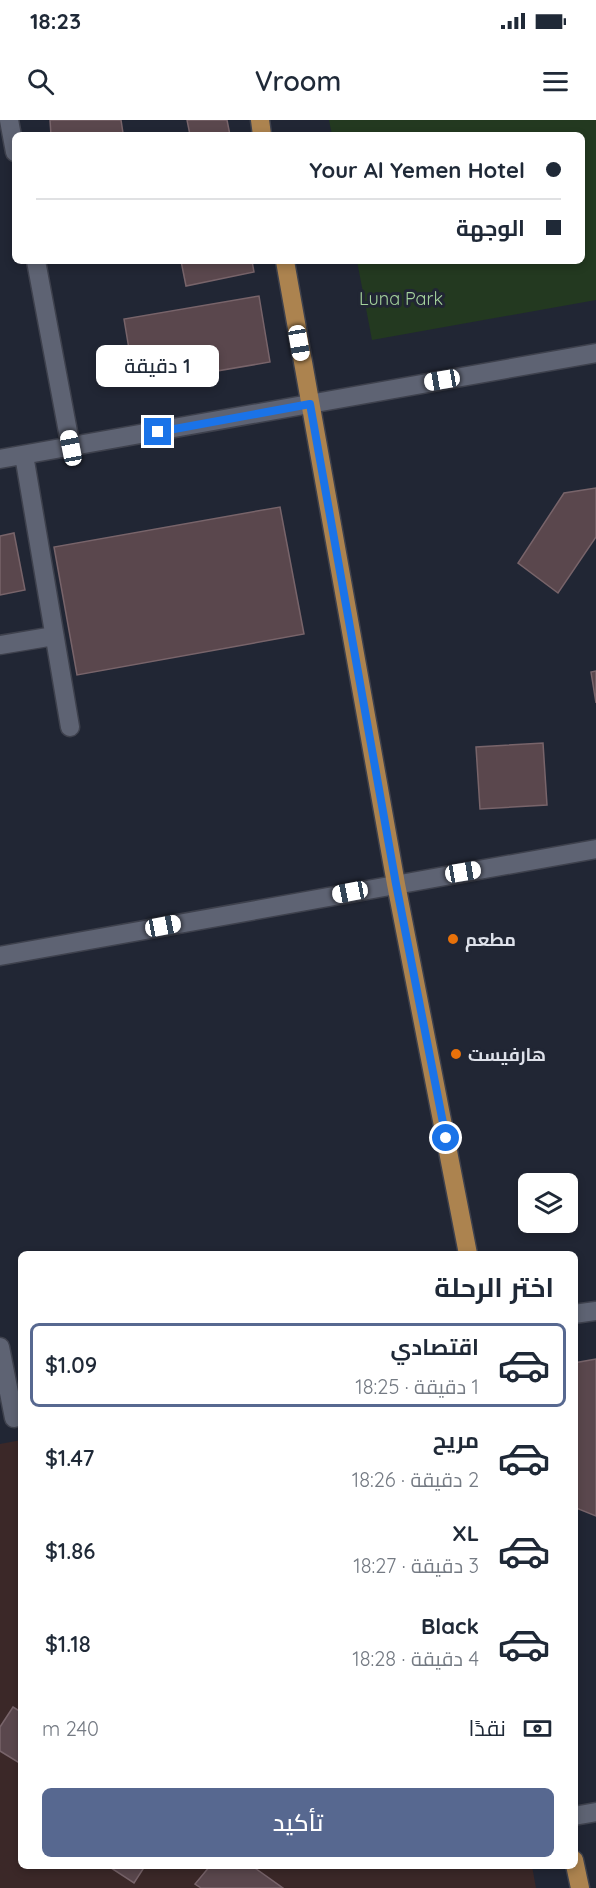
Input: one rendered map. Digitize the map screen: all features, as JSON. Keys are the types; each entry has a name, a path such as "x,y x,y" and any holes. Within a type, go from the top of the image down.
{"main road":[{"path":"286,264 396,884 467,1251"},
{"path":"576,1869 580,1888"}],"street":[{"path":"9,120 12,136"},
{"path":"37,264 71,448"},
{"path":"0,459 596,353"},
{"path":"24,455 70,727"},
{"path":"0,645 54,636"},
{"path":"0,956 596,849"},
{"path":"578,1313 596,1311"},
{"path":"0,1347 12,1419"},
{"path":"578,1815 596,1812"}],"shaded area":[{"path":"18,1441 18,1869 533,1869 536,1888 0,1888 0,1444"}],"green space":[{"name":"Luna Park","path":"329,120 596,120 596,300 372,340 358,264 585,264 585,132 331,132"}],"building":[{"path":"50,120 121,120 123,132 51,132"},
{"path":"187,120 227,120 229,132 189,132"},
{"path":"182,264 253,264 254,272 186,286"},
{"path":"259,296 270,362 135,385 124,319"},
{"path":"596,488 596,537 558,593 518,563 564,493"},
{"path":"280,507 304,634 77,675 54,547"},
{"path":"14,533 25,590 0,595 0,536"},
{"path":"596,671 596,703 591,672"},
{"path":"543,743 547,805 480,809 476,747"},
{"path":"596,1359 596,1516 578,1509 578,1362"},
{"path":"13,1707 18,1710 18,1762 0,1751 0,1727"},
{"path":"113,1869 143,1869 134,1883"},
{"path":"208,1869 256,1869 283,1888 201,1888 195,1884"}],"place":[{"name":"مطعم","path":"453,939"},
{"name":"هارفيست","path":"456,1054"}],"route":[{"path":"158,432 310,404 396,884 446,1138"}]}
